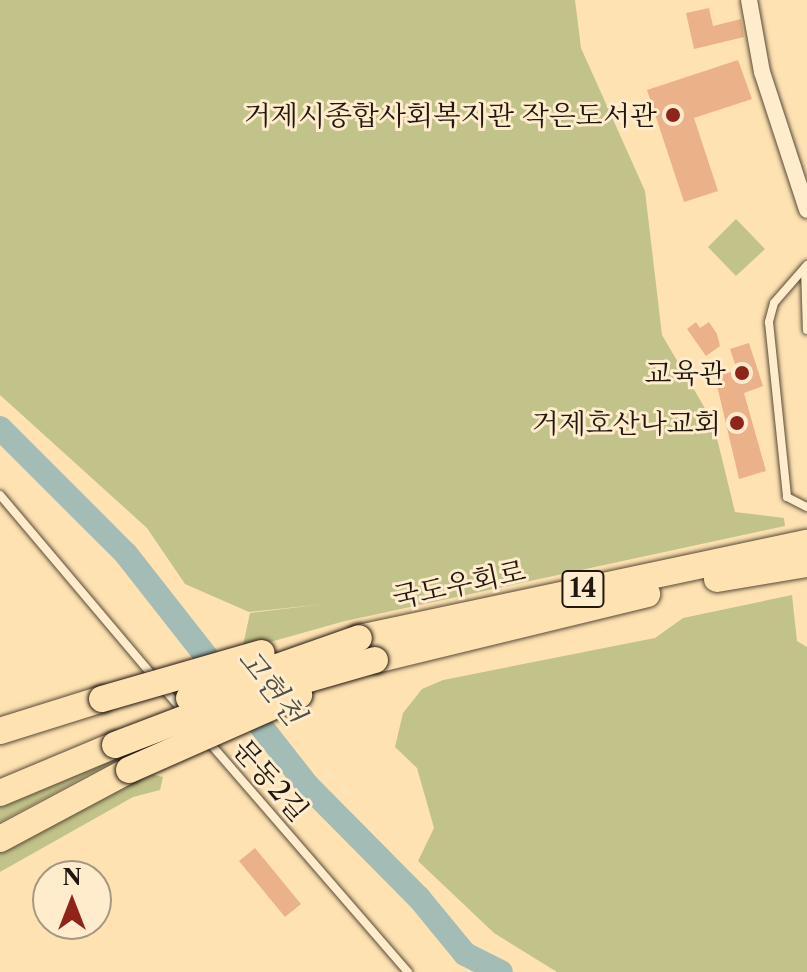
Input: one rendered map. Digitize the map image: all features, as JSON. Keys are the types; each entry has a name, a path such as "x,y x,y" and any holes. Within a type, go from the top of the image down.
{"highway":[{"name":"국도우회로","path":"359,638 807,543"},
{"name":"국도우회로","path":"375,660 694,583 807,564"},
{"path":"0,731 293,644 359,638"},
{"name":"14","path":"0,793 244,676 359,638"},
{"path":"0,839 129,770 375,660"},
{"name":"14","path":"0,776 225,703 375,660"}],"street":[{"path":"749,0 762,72 807,210"}],"lane":[{"path":"806,266 807,330"},
{"path":"806,266 774,303 769,322 787,497 807,507"},
{"name":"문동2길","path":"0,495 408,972"}],"green space":[{"path":"0,0 575,0 581,48 645,191 662,335 713,422 735,512 784,518 785,526 345,621 242,650 250,613 325,604 249,612 185,584 147,528 0,395"},
{"path":"736,219 765,249 736,276 708,247"},
{"path":"792,595 797,641 807,647 807,972 557,972 494,933 418,861 434,828 417,768 395,747 403,713 422,689 443,680 655,638 683,618"},
{"path":"123,756 0,822 0,800"},
{"path":"142,772 163,777 160,790 133,797 0,872 0,844"}],"building":[{"path":"709,8 713,26 741,19 744,37 694,49 686,13"},
{"path":"738,60 752,99 694,118 718,191 684,202 647,90"},
{"path":"696,322 700,328 709,322 717,334 720,346 706,356 687,329"},
{"path":"749,343 763,386 744,393 766,471 739,479 715,377 737,370 730,349"},
{"path":"255,848 301,904 285,917 239,861"}],"waterway":[{"name":"고현천","path":"0,428 126,554 308,786 419,898 465,954 501,972"}],"place":[{"name":"거제시종합사회복지관 작은도서관","path":"673,115"},
{"name":"교육관","path":"742,373"},
{"name":"거제호산나교회","path":"737,423"}]}
